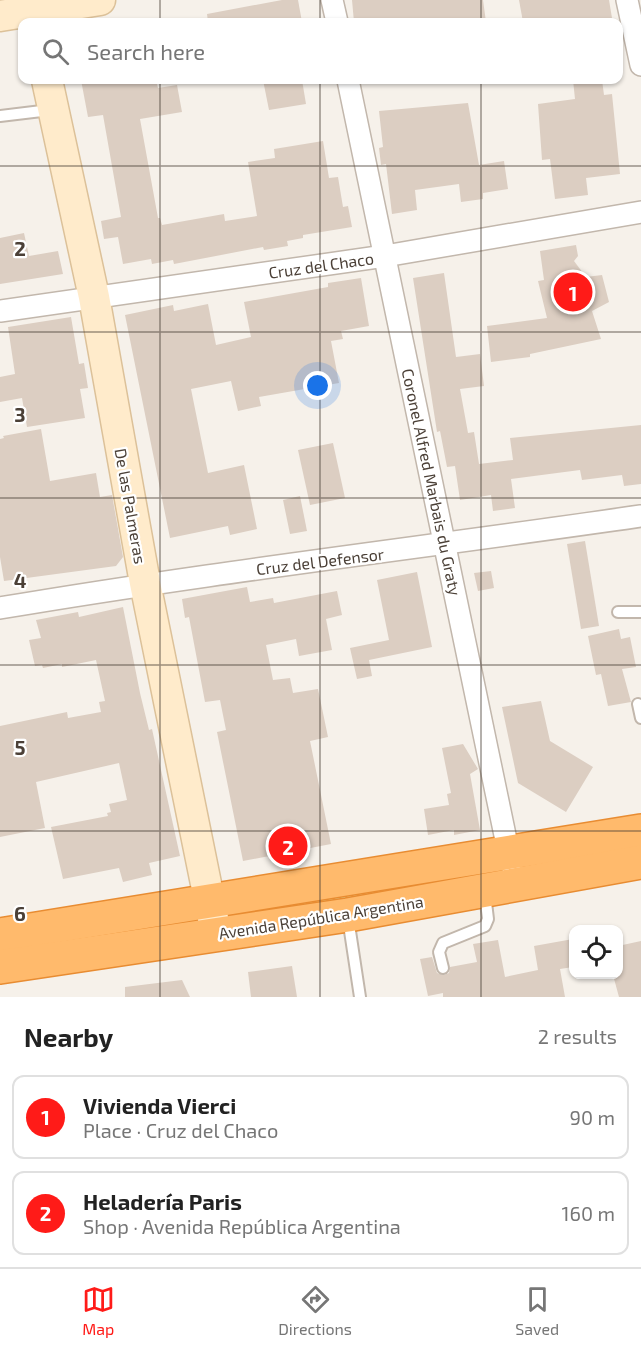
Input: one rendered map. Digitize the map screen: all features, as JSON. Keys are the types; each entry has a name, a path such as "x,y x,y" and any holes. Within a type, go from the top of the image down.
{"highway":[{"name":"Avenida República Argentina","path":"0,967 212,917 509,852 641,831"},
{"name":"Avenida República Argentina","path":"0,935 212,917 348,915 641,862"}],"main road":[{"path":"0,16 100,0"},
{"name":"De las Palmeras","path":"47,84 94,297 145,583 212,917"}],"street":[{"path":"332,0 336,18"},
{"path":"627,0 641,65"},
{"name":"Coronel Alfred Marbais du Graty","path":"349,84 509,852 500,888"},
{"name":"Cruz del Chaco","path":"0,311 385,256 641,212"},
{"name":"Cruz del Defensor","path":"0,608 145,583 445,545 641,516"}],"lane":[{"path":"0,116 53,110"},
{"path":"618,612 641,612"},
{"path":"638,704 641,718"},
{"path":"443,968 439,952 443,943 480,929 488,920 500,888"},
{"path":"348,915 360,997"}],"green space":[{"path":"493,869 491,875 245,914 241,912"}],"building":[{"path":"282,0 298,0 301,18 208,18 207,14"},
{"path":"352,0 483,0 485,18 354,18"},
{"path":"519,0 609,0 612,18 522,18"},
{"path":"82,84 157,84 158,88 177,85 182,112 140,119 158,218 162,225 224,214 225,221 257,216 248,162 275,158 274,149 323,141 329,178 338,177 343,207 348,206 352,227 303,235 303,238 287,241 288,246 264,250 263,247 174,264 173,260 152,264 151,259 123,264 118,237 104,239 101,221 121,217 103,115 88,117"},
{"path":"264,84 303,84 306,104 269,110"},
{"path":"573,84 603,84 604,95 612,94 620,174 586,178 588,195 555,199 550,159 542,160 538,104 575,99"},
{"path":"468,103 479,165 504,161 508,189 483,193 483,199 461,202 459,184 415,190 417,210 392,214 386,164 381,165 379,148 383,147 379,111"},
{"path":"24,233 29,256 58,251 63,274 0,284 0,238"},
{"path":"576,245 578,256 574,261 586,277 602,275 609,302 592,311 601,339 530,354 530,357 491,362 487,326 547,318 538,281 544,280 540,251"},
{"path":"444,273 456,357 480,354 484,386 460,389 468,433 474,432 479,464 513,460 510,438 641,425 641,484 624,486 622,475 582,480 580,470 511,479 515,508 493,511 491,495 460,500 455,466 447,467 440,431 437,432 413,278"},
{"path":"361,278 369,326 341,331 343,339 331,341 339,383 259,397 261,406 238,411 231,381 191,389 208,473 244,465 257,529 230,535 228,526 170,538 125,315 173,305 174,311 208,304 216,345 251,337 244,302 328,287 328,283"},
{"path":"71,317 79,364 84,363 88,388 80,389 85,418 27,427 22,398 0,402 0,377 15,374 8,327"},
{"path":"41,429 50,481 96,473 100,497 112,495 123,557 116,566 4,581 0,557 0,439 4,438 3,436"},
{"path":"333,443 345,498 310,505 298,450"},
{"path":"300,496 307,531 290,534 283,500"},
{"path":"585,541 599,626 581,629 567,544"},
{"path":"491,571 494,588 478,591 474,573"},
{"path":"417,572 432,647 369,660 372,676 357,679 350,648 389,640 377,580"},
{"path":"247,587 250,602 273,598 274,603 337,591 342,615 326,619 332,650 299,656 296,639 266,645 273,680 290,678 293,693 318,689 328,737 310,741 331,844 243,861 217,732 226,730 220,700 205,702 189,617 185,618 182,599"},
{"path":"123,607 140,693 149,730 152,729 180,856 149,863 152,875 123,882 119,868 63,879 51,827 108,816 107,813 111,812 109,804 127,800 119,763 36,782 45,828 0,837 0,726 67,712 68,718 101,712 99,702 105,701 96,660 62,667 62,664 43,668 42,665 35,666 29,640 41,638 36,620 78,612 79,617"},
{"path":"619,629 621,639 630,637 636,667 622,669 631,702 608,706 601,674 596,675 588,636"},
{"path":"541,701 550,741 593,767 566,812 518,783 502,707"},
{"path":"463,744 478,769 470,774 480,830 454,835 454,830 428,835 424,809 449,805 447,794 451,793 442,748"},
{"path":"498,940 505,977 538,970 534,946 569,940 569,968 560,969 565,997 443,997 443,993 428,996 420,959 432,957 437,973 444,975 449,973 450,967 477,962 473,944"},
{"path":"641,941 641,997 619,997 614,979 623,979 623,945"},
{"path":"292,966 297,997 251,997 248,972"},
{"path":"182,980 190,997 125,997 125,987"}],"place":[{"name":"Vivienda Vierci","path":"573,292"},
{"name":"Heladería Paris","path":"288,846"}]}
